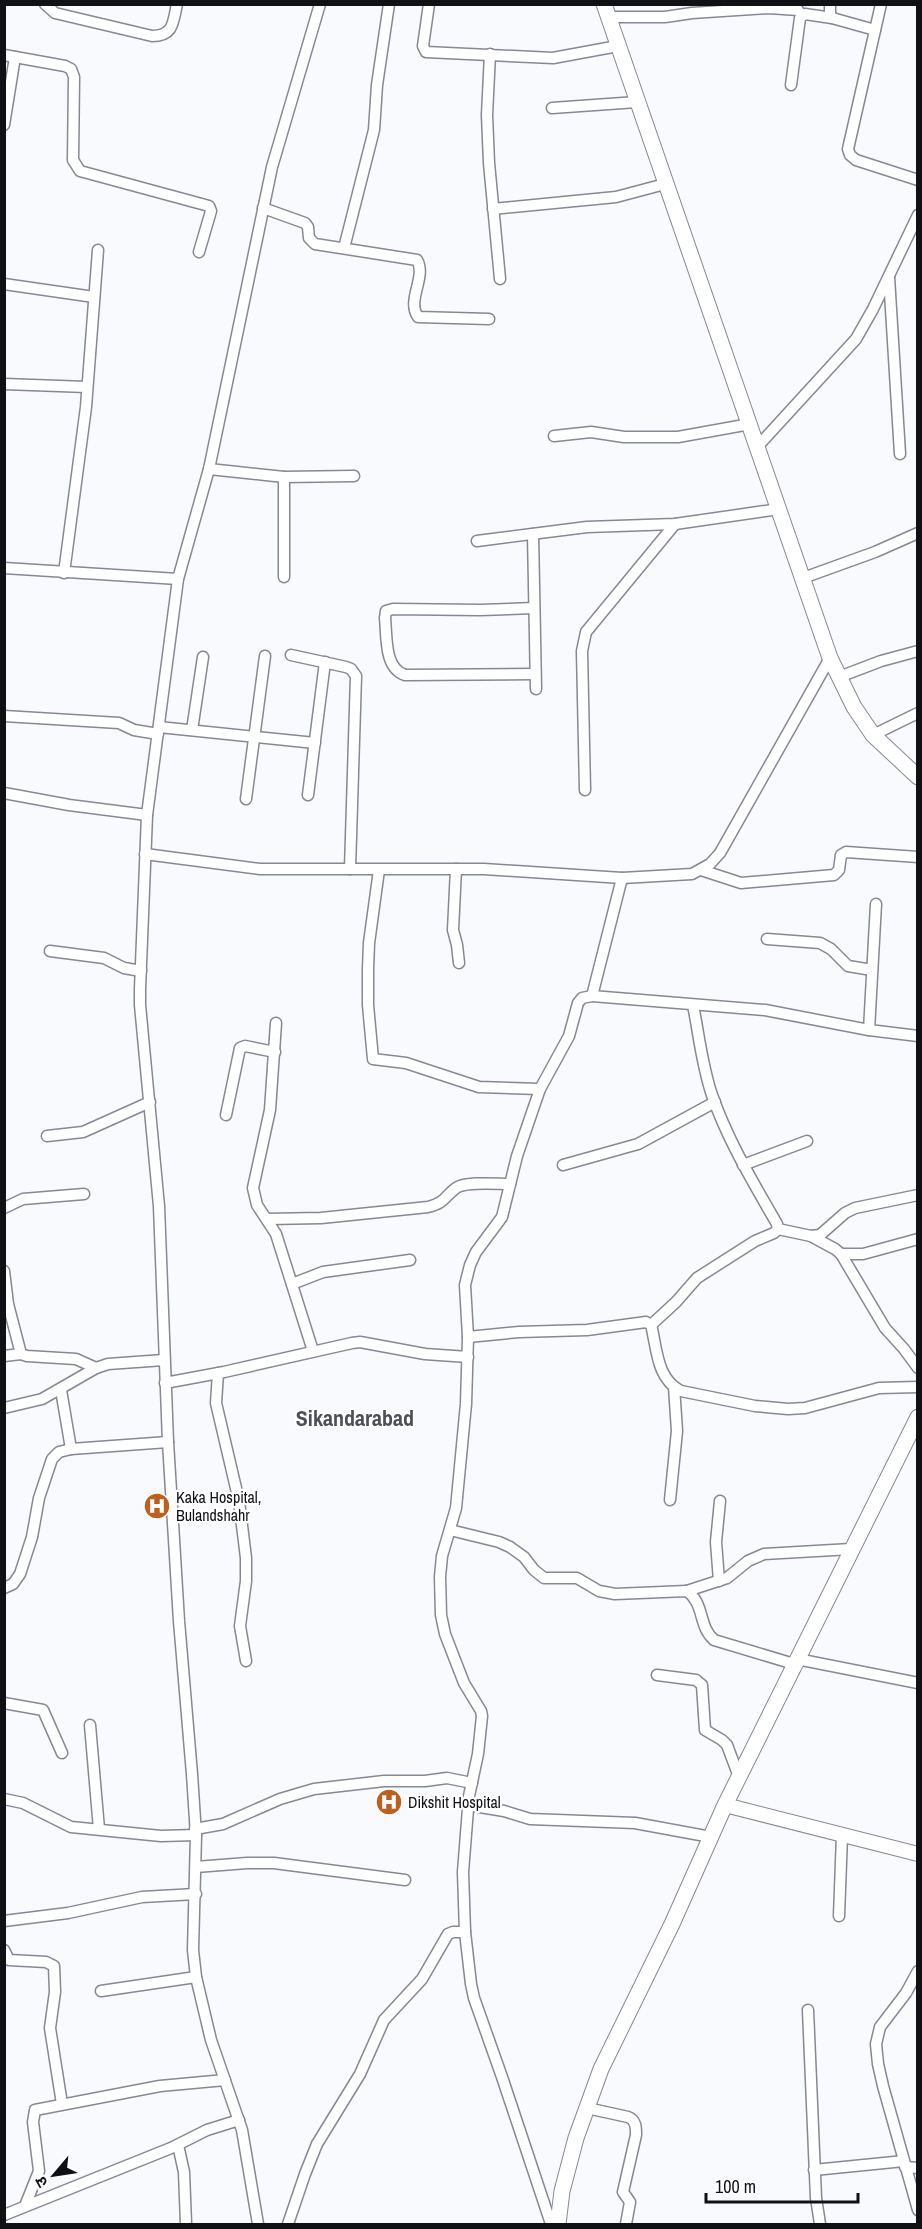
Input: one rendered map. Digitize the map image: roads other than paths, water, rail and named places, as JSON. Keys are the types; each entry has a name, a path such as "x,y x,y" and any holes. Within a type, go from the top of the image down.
{"main road":[{"path":"606,11 830,658 854,707 873,735 918,777"},
{"path":"558,2224 562,2191 576,2138 601,2069 672,1924 738,1777 918,1417"}],"street":[{"path":"45,4 55,13 160,36 167,33 171,26 177,4"},
{"path":"258,2224 239,2120 211,2040 196,1977 193,1950 196,1832 168,1442 159,1206 140,1005 147,815 178,579 209,469 272,167 320,4"},
{"path":"344,248 374,130 377,85 389,4"},
{"path":"429,4 423,50 431,52 553,58 618,46"},
{"path":"830,4 832,18"},
{"path":"881,4 848,149 850,155 856,160 918,180"},
{"path":"606,11 665,17 736,7 768,6 799,10 805,14 832,18 875,30"},
{"path":"791,85 800,18 799,10"},
{"path":"490,54 488,115 493,209 500,279"},
{"path":"4,125 10,56 71,69 74,77 73,160 80,171 209,206 211,211 200,252"},
{"path":"552,108 638,102"},
{"path":"493,209 616,197 665,184"},
{"path":"264,208 305,223 308,227 309,238 315,244 417,260 420,267 414,309 418,317 489,319"},
{"path":"758,447 856,339 918,215"},
{"path":"64,573 87,387 98,250"},
{"path":"889,273 900,453"},
{"path":"4,284 94,297"},
{"path":"4,384 87,387"},
{"path":"554,436 591,432 624,437 678,437 750,424"},
{"path":"209,469 284,477 354,476"},
{"path":"284,477 284,577"},
{"path":"477,541 587,527 675,524 779,509"},
{"path":"585,790 582,651 586,632 675,524"},
{"path":"803,578 875,552 918,533"},
{"path":"532,534 536,689"},
{"path":"4,568 178,579"},
{"path":"534,608 393,609 386,611 385,618 391,664 397,672 405,675 535,674"},
{"path":"839,677 881,661 918,651"},
{"path":"291,655 351,669 356,676 350,869"},
{"path":"246,799 265,656"},
{"path":"192,730 203,657"},
{"path":"145,854 260,869 484,869 622,878 686,874 701,870 720,853 830,658"},
{"path":"308,795 325,662"},
{"path":"873,735 918,713"},
{"path":"4,716 119,723 134,730 192,730 315,743"},
{"path":"4,793 69,805 147,815"},
{"path":"701,870 734,882 751,883 834,875 839,870 841,855 846,852 918,857"},
{"path":"379,870 369,943 368,969 370,1053 373,1059 406,1063 479,1087 540,1089"},
{"path":"456,870 453,930 458,945 459,963"},
{"path":"592,996 622,878"},
{"path":"869,1030 876,904"},
{"path":"767,939 820,943 831,949 848,966 872,970"},
{"path":"50,951 104,958 124,968 141,971"},
{"path":"551,2224 474,1998 465,1932 463,1872 468,1805 478,1754 482,1716 464,1683 445,1634 441,1615 440,1567 456,1508 459,1487 468,1357 465,1295 467,1274 476,1252 502,1217 517,1156 540,1089 569,1036 579,1000 592,996 765,1010 869,1030 918,1036"},
{"path":"693,1005 705,1070 715,1102 743,1165 778,1229"},
{"path":"276,1023 270,1110 253,1188 257,1205 276,1234 313,1351"},
{"path":"226,1115 240,1048 245,1046 275,1052"},
{"path":"47,1136 83,1132 150,1102"},
{"path":"563,1164 638,1144 715,1102"},
{"path":"743,1165 807,1141"},
{"path":"267,1220 321,1218 428,1208 441,1203 453,1190 462,1186 510,1184"},
{"path":"4,1208 22,1199 84,1194"},
{"path":"811,1236 820,1235 845,1213 855,1208 918,1196"},
{"path":"778,1229 811,1236 841,1254 885,1328 918,1368"},
{"path":"651,1326 697,1278 778,1229"},
{"path":"841,1254 863,1254 918,1239"},
{"path":"292,1284 323,1272 410,1260"},
{"path":"4,1271 8,1304 21,1354"},
{"path":"468,1337 519,1332 587,1330 642,1322 651,1326"},
{"path":"651,1326 662,1373 674,1388 755,1406 788,1409 812,1406 879,1388 918,1386"},
{"path":"165,1383 360,1342 425,1354 468,1357"},
{"path":"4,1356 21,1354 76,1359 96,1368"},
{"path":"4,1408 33,1402 61,1390 96,1368 117,1363 164,1360"},
{"path":"218,1373 216,1403 239,1501 246,1558 246,1581 240,1626 246,1661"},
{"path":"670,1500 677,1431 674,1388"},
{"path":"61,1390 71,1449"},
{"path":"4,1588 13,1584 21,1574 32,1537 39,1498 50,1464 58,1452 71,1449 168,1442"},
{"path":"720,1501 716,1542 720,1581"},
{"path":"450,1530 499,1542 510,1547 524,1557 543,1578 577,1578 599,1591 615,1594 687,1591 720,1581 734,1574 756,1556 764,1554 851,1549"},
{"path":"687,1591 698,1601 705,1629 714,1640 796,1661 918,1683"},
{"path":"657,1675 699,1682 703,1690 705,1730 727,1745 738,1777"},
{"path":"4,1703 43,1710 62,1753"},
{"path":"90,1725 99,1829"},
{"path":"4,1799 23,1803 67,1825 161,1836 196,1832 223,1824 280,1798 314,1789 384,1781 425,1781 447,1778 472,1783"},
{"path":"468,1805 504,1811 530,1819 635,1823 711,1837"},
{"path":"725,1805 918,1854"},
{"path":"839,1916 842,1835"},
{"path":"196,1867 285,1863 405,1880"},
{"path":"4,1921 68,1913 142,1897 196,1894"},
{"path":"288,2224 317,2144 360,2074 384,2020 422,1979 448,1934 465,1932"},
{"path":"4,1950 9,1960 46,1962 54,1966 55,1992 50,2028 62,2104"},
{"path":"918,1971 906,1993 880,2027 876,2044 883,2086 918,2210"},
{"path":"100,1991 196,1977"},
{"path":"808,2010 814,2170 820,2224"},
{"path":"25,2206 39,2171 33,2113 37,2109 160,2086 225,2080"},
{"path":"587,2108 628,2117 632,2119 636,2127 623,2192 630,2202 626,2224"},
{"path":"4,2215 178,2145 207,2130 239,2120"},
{"path":"178,2145 184,2172 186,2224"},
{"path":"814,2170 904,2164 918,2168"}],"place":[{"name":"Kaka Hospital, Bulandshahr","path":"157,1506"},
{"name":"Dikshit Hospital","path":"389,1802"}],"district":[{"name":"Sikandarabad","path":"355,1418"}]}
